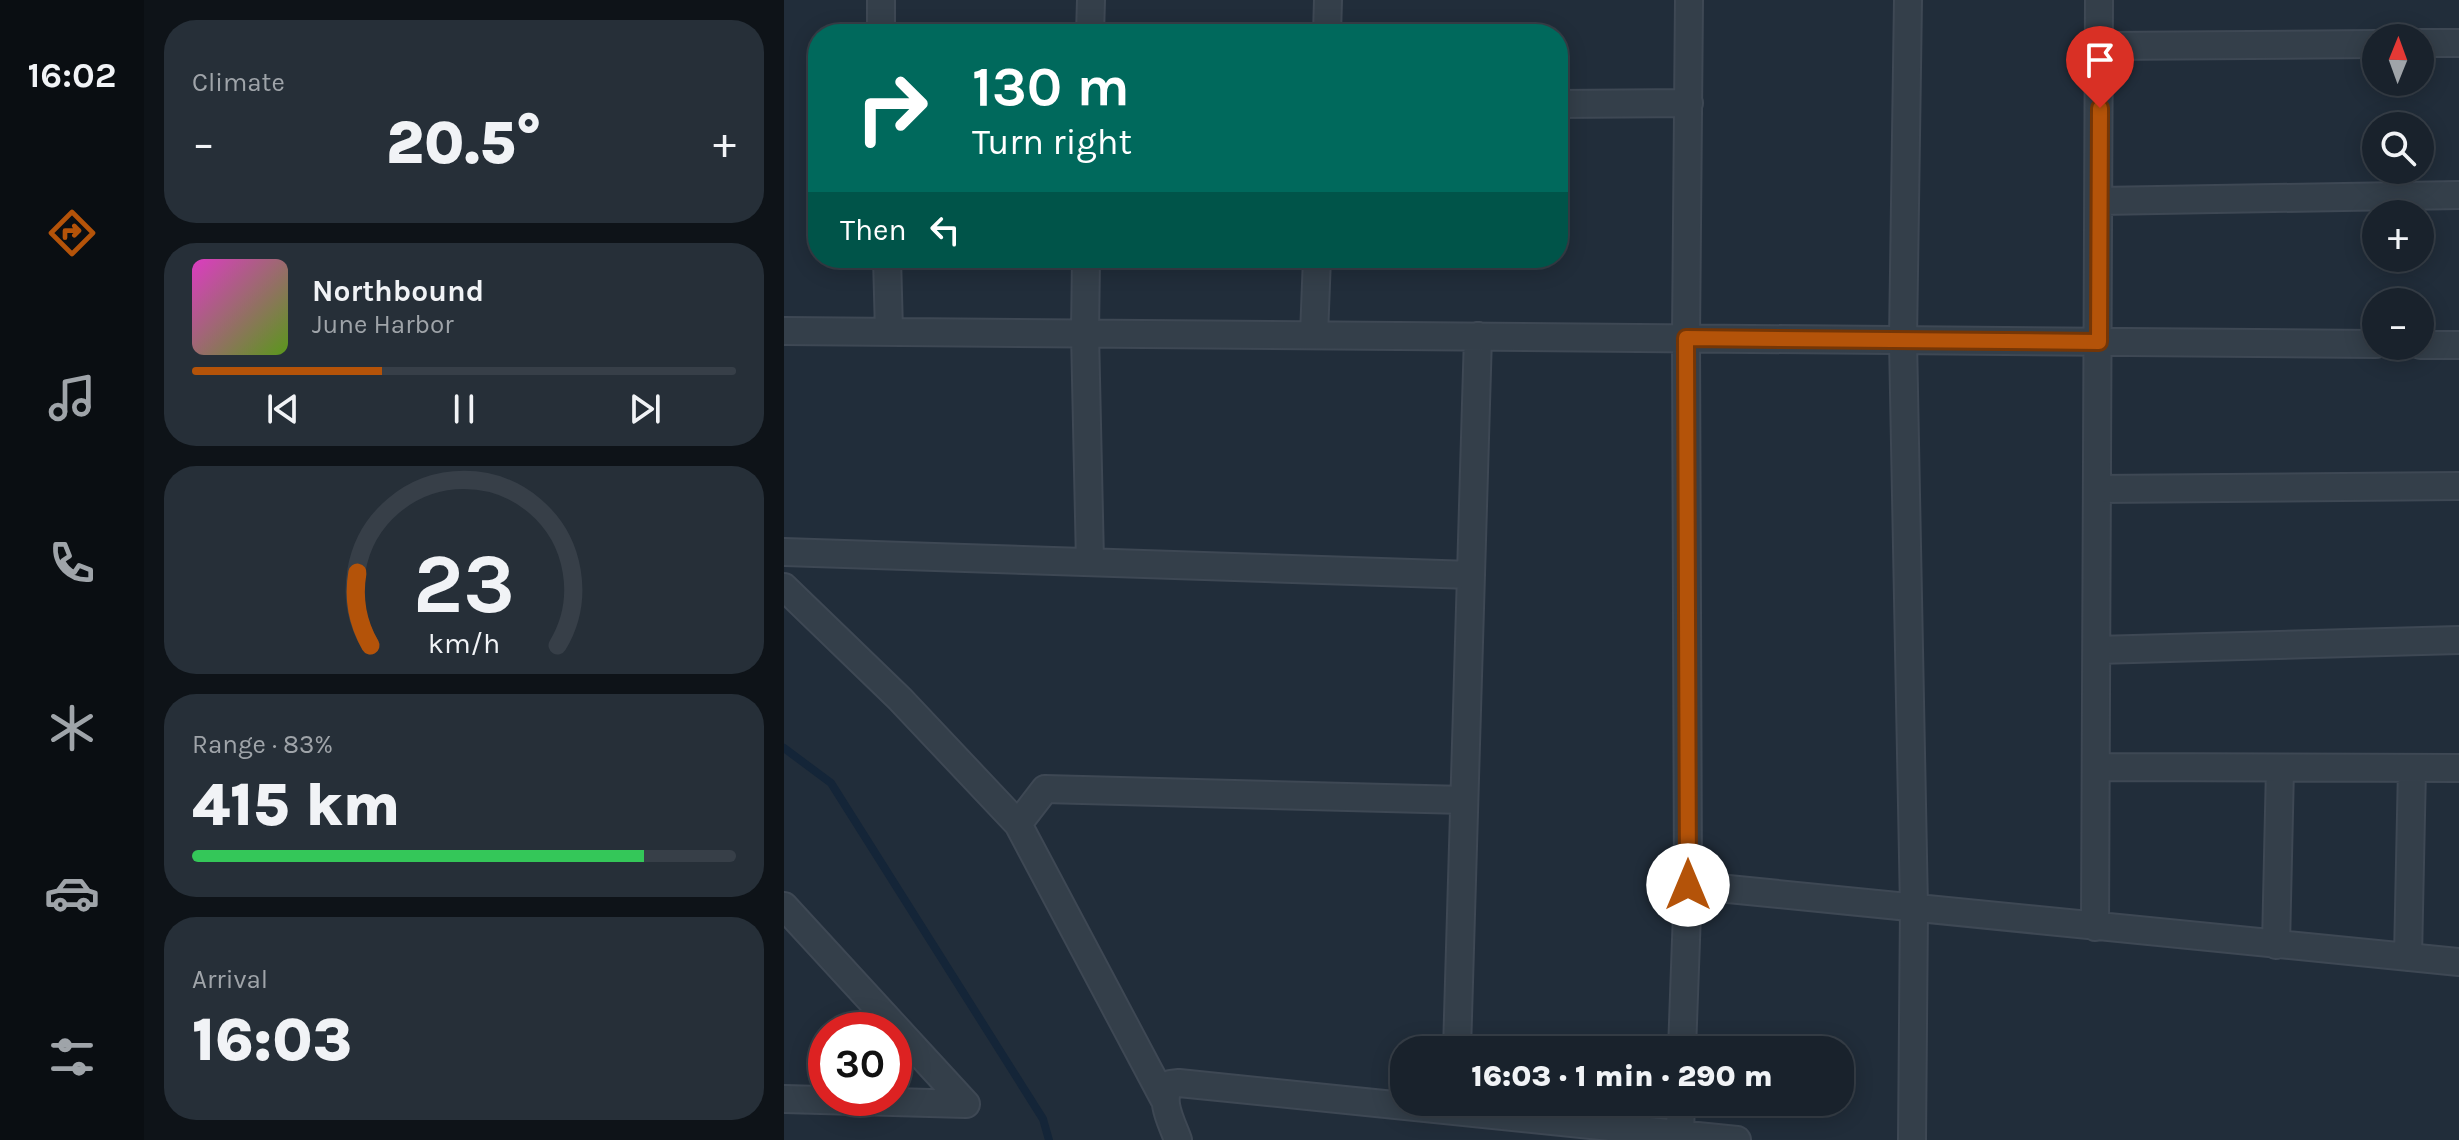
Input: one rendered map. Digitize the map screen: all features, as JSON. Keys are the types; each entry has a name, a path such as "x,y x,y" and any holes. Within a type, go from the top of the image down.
{"street":[{"path":"881,0 881,24"},
{"path":"1090,24 1091,0"},
{"path":"1327,24 1328,0"},
{"path":"1683,1036 1688,885 1686,338 1689,0"},
{"path":"1908,0 1903,340 1914,908 1912,1140"},
{"path":"2095,927 2099,0"},
{"path":"2434,43 2459,43"},
{"path":"2100,46 2362,44"},
{"path":"1568,104 1689,103"},
{"path":"2100,201 2459,195"},
{"path":"887,268 889,331"},
{"path":"1086,268 1090,562"},
{"path":"1314,335 1317,268"},
{"path":"784,331 2362,344"},
{"path":"1457,1036 1478,336"},
{"path":"2434,345 2459,345"},
{"path":"2098,489 2459,486"},
{"path":"784,552 1471,575"},
{"path":"784,587 900,699 1018,824 1164,1099 1178,1140"},
{"path":"2097,650 2459,640"},
{"path":"2096,767 2459,768"},
{"path":"2276,945 2280,768"},
{"path":"2408,957 2412,768"},
{"path":"1018,824 1045,789 1464,800"},
{"path":"1688,885 2459,962"},
{"path":"784,906 966,1104 784,1099"},
{"path":"1164,1099 1165,1090 1171,1084 1179,1083 1390,1101"},
{"path":"1536,1116 1737,1140"},
{"path":"1680,1134 1681,1116"}],"waterway":[{"path":"784,748 831,783 1043,1119 1049,1140"}],"route":[{"path":"1688,885 1686,338 2099,342 2100,108"}]}
